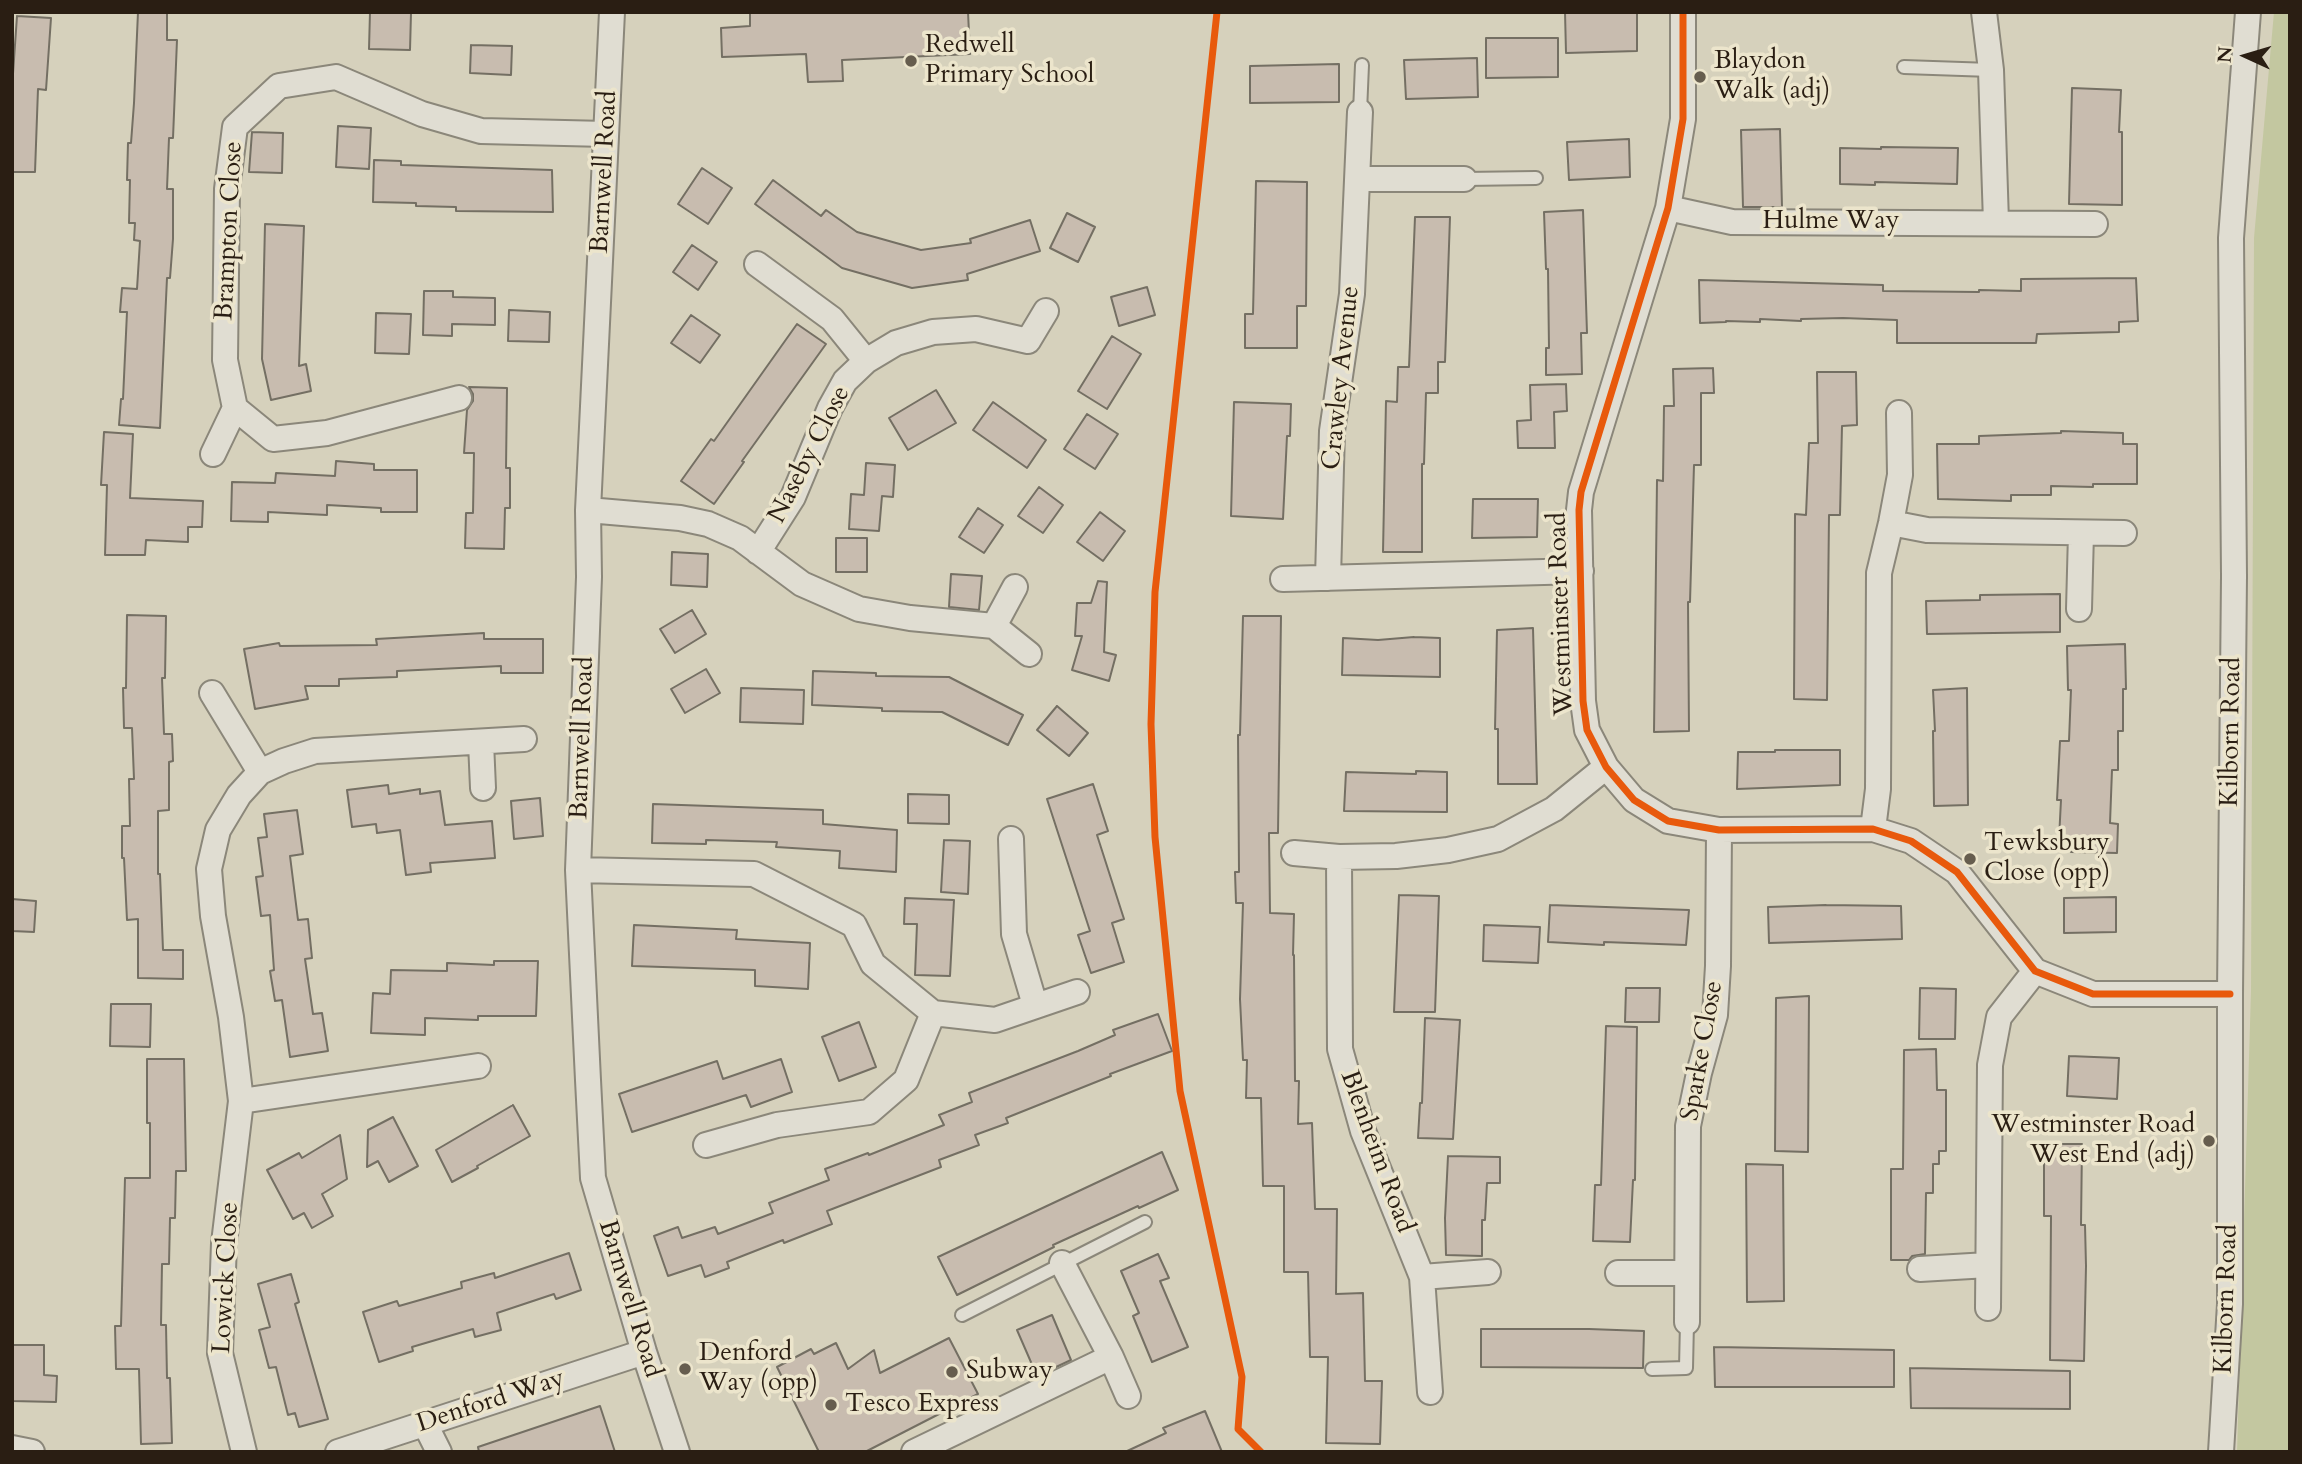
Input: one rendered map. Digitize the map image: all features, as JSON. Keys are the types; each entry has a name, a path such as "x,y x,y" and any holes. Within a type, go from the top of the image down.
{"street":[{"name":"Barnwell Road","path":"612,12 588,510 589,577 579,870 593,1178 644,1352 677,1452"},
{"name":"Westminster Road","path":"1683,12 1684,118 1668,208 1581,492 1579,510 1583,701 1587,730 1606,767 1634,800 1668,821 1719,830 1873,829 1911,841 1957,872 2035,971"},
{"path":"1984,12 1991,70 1996,222"},
{"name":"Kilborn Road","path":"2221,1452 2230,1304 2234,576 2231,238 2248,12"},
{"name":"Brampton Close","path":"235,408 225,360 228,189 235,127 279,86 336,77 422,114 481,131 607,134"},
{"name":"Crawley Avenue","path":"1328,578 1332,431 1352,294 1360,113"},
{"path":"1357,179 1464,179"},
{"name":"Hulme Way","path":"1668,208 1732,222 2095,223"},
{"name":"Naseby Close","path":"757,264 832,319 866,361"},
{"name":"Naseby Close","path":"758,552 793,497 830,408 845,381 866,361 895,343 933,331 976,329 1028,341 1046,311"},
{"path":"214,454 235,408 274,439 327,433 459,398"},
{"path":"1873,829 1878,789 1879,573 1900,475 1899,414"},
{"name":"Naseby Close","path":"588,510 680,518 708,524 740,538 802,584 859,610 994,626"},
{"path":"1891,523 1927,530 2124,533"},
{"path":"2079,609 2081,533"},
{"path":"1283,579 1581,571"},
{"path":"1015,587 994,626 1029,654"},
{"path":"212,693 260,772"},
{"name":"Lowick Close","path":"244,1452 219,1353 224,1243 241,1101 231,1017 213,916 209,869 218,830 239,795 260,772 314,751 524,739"},
{"path":"481,742 483,788"},
{"path":"1294,853 1339,857 1396,856 1448,850 1498,839 1554,809 1606,767"},
{"name":"Sparke Close","path":"1687,1322 1688,1126 1715,1015 1719,830"},
{"path":"1011,839 1014,934 1035,1005"},
{"name":"Blenheim Road","path":"1339,857 1340,1049 1363,1132 1422,1277 1430,1392"},
{"path":"579,870 754,874 854,925 873,964 933,1013 995,1020 1077,992"},
{"path":"1988,1308 1990,1065 1999,1017 2035,971 2093,994 2230,994"},
{"path":"706,1145 777,1125 869,1112 906,1080 933,1013"},
{"path":"241,1101 478,1066"},
{"path":"1062,1263 1111,1357 1128,1396"},
{"path":"1920,1269 1988,1265"},
{"path":"1422,1277 1488,1272"},
{"path":"1618,1273 1686,1273"},
{"name":"Denford Way","path":"338,1452 644,1352"},
{"path":"914,1452 1111,1357"},
{"path":"425,1424 439,1452"},
{"path":"12,1448 32,1452"}],"lane":[{"path":"1360,113 1363,65"},
{"path":"1904,67 1991,70"},
{"path":"1464,179 1536,178"},
{"path":"962,1315 1145,1222"},
{"path":"1653,1369 1686,1368 1687,1322"}],"green space":[{"path":"2274,12 2290,12 2290,1452 2237,1452 2251,992 2254,238"}],"building":[{"path":"138,12 167,12 167,40 177,40 173,138 169,138 167,189 173,189 173,239 170,278 167,278 160,428 119,425 123,399 127,312 120,312 122,288 137,289 140,241 134,240 135,223 129,223 130,180 127,180"},
{"path":"370,12 411,13 410,50 369,49"},
{"path":"750,12 968,12 970,54 842,60 843,81 808,82 806,54 722,57 721,28 750,26"},
{"path":"1565,12 1637,12 1637,51 1566,53"},
{"path":"17,16 51,18 46,90 38,89 35,172 12,172 12,88"},
{"path":"1486,38 1558,38 1558,77 1486,78"},
{"path":"471,45 512,46 511,75 470,73"},
{"path":"1477,58 1478,97 1406,99 1404,60"},
{"path":"1339,64 1339,102 1250,103 1250,66"},
{"path":"2072,88 2121,90 2119,132 2122,132 2122,205 2069,204"},
{"path":"338,126 371,128 369,169 336,167"},
{"path":"1780,129 1782,207 1743,207 1741,130"},
{"path":"252,132 283,133 282,173 249,172"},
{"path":"1629,139 1630,177 1569,180 1567,142"},
{"path":"1840,148 1958,148 1957,184 1840,184"},
{"path":"374,160 401,161 401,165 552,170 553,212 456,211 456,207 373,202"},
{"path":"702,168 732,188 708,224 678,204"},
{"path":"773,180 821,216 826,210 857,232 921,250 971,243 970,239 1030,220 1040,251 967,274 968,280 912,288 842,268 755,204"},
{"path":"1256,181 1307,182 1306,306 1297,306 1297,348 1245,348 1245,314 1253,314"},
{"path":"1583,210 1587,333 1581,333 1582,374 1546,375 1546,348 1549,348 1544,212"},
{"path":"1067,213 1095,227 1078,262 1050,248"},
{"path":"1415,217 1450,217 1445,362 1438,362 1438,393 1426,393 1422,464 1422,552 1383,552 1386,401 1397,402 1398,367 1409,367"},
{"path":"265,224 304,226 299,366 306,364 311,391 271,400 262,359"},
{"path":"692,245 717,262 698,290 673,272"},
{"path":"2136,278 2138,321 2119,322 2119,332 2037,334 2036,343 1897,343 1897,320 1760,319 1760,322 1700,323 1699,280 1883,285 1883,291 1979,292 2021,291 2021,279"},
{"path":"1147,287 1155,315 1119,326 1111,297"},
{"path":"424,291 453,291 453,297 495,298 495,325 452,324 452,336 423,335"},
{"path":"509,310 550,312 549,342 508,341"},
{"path":"376,313 411,314 409,354 375,353"},
{"path":"691,315 720,335 700,363 671,343"},
{"path":"797,324 826,344 714,504 681,481 711,439 714,441"},
{"path":"1112,336 1141,354 1107,409 1078,391"},
{"path":"1713,368 1714,393 1701,393 1701,465 1694,465 1688,602 1689,731 1654,732 1657,480 1663,481 1664,406 1674,406 1673,369"},
{"path":"1817,372 1856,372 1857,425 1842,426 1840,515 1829,515 1827,700 1794,699 1795,514 1806,515 1809,443 1818,443"},
{"path":"1566,384 1567,411 1554,412 1555,448 1518,448 1517,421 1531,420 1530,385"},
{"path":"469,387 507,388 506,468 510,468 510,508 505,508 504,549 465,548 466,513 473,513 474,453 464,453 467,410 473,401"},
{"path":"936,390 956,423 908,450 889,418"},
{"path":"993,402 1046,440 1027,468 973,430"},
{"path":"1234,402 1291,404 1283,519 1231,516"},
{"path":"1087,414 1118,434 1095,469 1064,449"},
{"path":"2061,431 2123,433 2123,444 2137,444 2137,484 2051,486 2051,495 2011,495 2011,501 1938,499 1937,444 1979,444 1979,436"},
{"path":"104,432 133,434 130,498 203,501 202,527 188,527 188,542 146,540 145,555 105,555 107,485 101,485"},
{"path":"336,461 374,464 374,470 417,470 417,512 381,512 381,508 327,505 327,515 268,512 268,522 231,521 232,482 275,483 276,473 335,476"},
{"path":"866,463 895,465 893,497 882,496 879,531 849,529 851,494 864,495"},
{"path":"1039,487 1063,505 1043,533 1018,516"},
{"path":"1473,499 1538,499 1537,537 1472,538"},
{"path":"978,508 1003,525 984,553 959,537"},
{"path":"1100,512 1125,531 1103,561 1077,542"},
{"path":"836,538 867,538 867,572 836,572"},
{"path":"672,552 708,554 707,587 671,585"},
{"path":"951,574 982,576 979,610 949,607"},
{"path":"1098,581 1107,582 1104,652 1116,655 1109,681 1072,670 1082,636 1075,636 1077,603 1091,603"},
{"path":"2060,594 2060,632 1927,634 1926,601 1980,600 1980,595"},
{"path":"692,610 706,634 675,653 660,629"},
{"path":"127,615 166,616 165,678 162,678 164,734 172,734 173,761 169,762 169,810 158,811 158,874 163,950 183,950 183,979 138,978 138,919 127,920 122,826 130,826 129,779 134,779 132,728 124,728"},
{"path":"1243,616 1281,616 1278,833 1269,833 1270,913 1294,914 1295,1081 1299,1081 1298,1124 1312,1123 1315,1209 1337,1209 1336,1294 1363,1293 1365,1381 1382,1381 1380,1444 1326,1443 1328,1357 1310,1357 1308,1272 1284,1272 1284,1186 1263,1186 1261,1098 1246,1098 1247,1060 1243,1060 1240,999 1243,903 1236,903 1235,872 1239,872 1238,735"},
{"path":"1533,628 1537,784 1498,784 1498,729 1495,729 1497,630"},
{"path":"484,633 484,639 543,639 543,673 501,673 501,666 397,671 397,677 339,679 339,686 305,686 308,699 255,709 244,649 279,643 280,646 377,645 376,639"},
{"path":"1343,638 1378,640 1440,638 1440,677 1342,675"},
{"path":"2125,644 2123,731 2118,731 2118,770 2112,770 2110,823 2118,824 2117,853 2071,852 2072,840 2059,839 2061,800 2057,800 2060,741 2069,741 2071,690 2068,690 2067,646"},
{"path":"706,669 720,693 685,713 671,689"},
{"path":"813,671 876,673 876,676 949,677 1023,715 1008,745 942,712 882,711 882,708 812,705"},
{"path":"741,688 804,690 803,724 740,722"},
{"path":"1967,688 1968,805 1934,806 1933,690"},
{"path":"1057,706 1088,733 1069,756 1037,730"},
{"path":"1840,750 1840,785 1737,789 1738,752"},
{"path":"1416,771 1447,772 1447,812 1344,811 1346,772 1416,774"},
{"path":"1093,784 1108,831 1097,835 1124,919 1112,923 1124,962 1091,973 1078,935 1090,931 1047,799"},
{"path":"388,785 389,794 420,789 420,794 440,791 445,825 492,821 495,858 430,863 431,872 406,875 400,830 377,833 376,824 352,827 347,790"},
{"path":"908,794 949,795 949,824 908,823"},
{"path":"540,798 543,836 514,839 511,801"},
{"path":"653,804 823,810 823,824 897,830 896,872 839,868 840,851 776,847 777,842 706,840 706,844 652,843"},
{"path":"297,810 303,854 290,856 298,920 308,919 312,958 305,959 313,1014 322,1013 328,1051 290,1057 282,1000 275,1001 270,971 274,970 270,915 261,916 256,877 263,876 258,838 267,837 264,814"},
{"path":"944,840 970,841 968,894 941,892"},
{"path":"1399,895 1439,896 1435,1012 1394,1012"},
{"path":"2116,897 2116,932 2064,933 2064,898"},
{"path":"905,898 954,900 950,976 915,975 917,924 904,924"},
{"path":"12,899 36,901 34,932 12,931"},
{"path":"1550,905 1689,910 1686,945 1548,942"},
{"path":"1901,906 1902,939 1769,943 1768,907"},
{"path":"634,925 737,930 736,939 810,943 808,989 755,986 755,970 632,966"},
{"path":"1484,925 1540,927 1538,963 1483,961"},
{"path":"494,961 538,961 536,1016 478,1016 478,1020 425,1018 425,1035 371,1033 373,993 390,994 391,970 447,971 447,963 494,965"},
{"path":"1626,988 1660,988 1659,1022 1625,1022"},
{"path":"1920,988 1956,989 1955,1039 1919,1039"},
{"path":"1809,996 1808,1152 1775,1151 1776,998"},
{"path":"111,1004 151,1004 150,1047 110,1046"},
{"path":"1158,1014 1172,1051 1006,1118 1008,1123 975,1135 979,1145 939,1160 941,1167 827,1211 832,1224 727,1262 729,1268 705,1277 701,1265 668,1276 654,1236 678,1227 682,1238 715,1227 718,1234 773,1213 769,1203 829,1180 825,1169 868,1153 869,1155 944,1125 939,1115 972,1102 969,1093 1078,1051 1115,1035 1113,1030"},
{"path":"1425,1018 1460,1020 1453,1139 1418,1138"},
{"path":"859,1022 876,1067 839,1081 822,1037"},
{"path":"1606,1026 1637,1027 1635,1180 1630,1242 1593,1241 1595,1185 1601,1185"},
{"path":"1936,1049 1937,1090 1946,1090 1946,1151 1939,1151 1939,1164 1933,1164 1933,1193 1926,1193 1925,1254 1912,1256 1909,1260 1891,1260 1891,1169 1903,1169 1904,1050"},
{"path":"2069,1056 2119,1058 2117,1099 2067,1096"},
{"path":"147,1059 184,1059 186,1171 176,1171 175,1218 170,1218 169,1264 162,1264 161,1325 166,1325 172,1443 141,1444 139,1369 116,1369 115,1326 121,1326 125,1178 150,1178"},
{"path":"781,1059 792,1092 751,1107 746,1095 632,1132 619,1094 717,1061 723,1079"},
{"path":"513,1105 530,1136 452,1182 436,1150"},
{"path":"393,1117 418,1166 389,1182 378,1161 367,1167 368,1130"},
{"path":"340,1135 347,1179 322,1194 333,1216 312,1228 304,1213 293,1219 267,1170 299,1153 302,1158"},
{"path":"2044,1144 2082,1144 2081,1225 2085,1225 2086,1266 2084,1361 2050,1360 2051,1216 2044,1216"},
{"path":"1162,1152 1178,1190 1053,1245 1054,1247 957,1295 938,1257"},
{"path":"1448,1156 1500,1157 1500,1183 1487,1183 1485,1220 1482,1220 1482,1256 1446,1255"},
{"path":"1746,1164 1783,1165 1784,1301 1747,1302"},
{"path":"569,1253 581,1290 556,1299 554,1294 497,1313 501,1330 475,1337 473,1329 412,1347 413,1351 379,1362 363,1312 397,1301 399,1306 462,1288 461,1282 494,1273 495,1278"},
{"path":"1158,1254 1169,1278 1160,1281 1188,1347 1152,1362 1133,1316 1139,1313 1121,1271"},
{"path":"291,1274 299,1302 295,1304 328,1419 299,1427 295,1413 288,1415 276,1367 269,1368 259,1330 270,1327 258,1284"},
{"path":"1052,1315 1071,1360 1037,1376 1017,1330"},
{"path":"1481,1329 1644,1331 1643,1368 1481,1367"},
{"path":"949,1338 978,1394 865,1452 819,1452 777,1367 811,1349 814,1354 836,1343 848,1369 874,1350 880,1373"},
{"path":"12,1345 44,1345 44,1375 57,1376 56,1402 12,1401"},
{"path":"1714,1347 1894,1350 1894,1387 1715,1387"},
{"path":"1910,1368 2070,1371 2070,1409 1911,1408"},
{"path":"600,1406 615,1452 479,1452 478,1447"},
{"path":"1205,1411 1222,1452 1125,1452 1166,1433 1163,1428"}],"cycle path":[{"path":"1217,12 1155,592 1151,724 1155,837 1180,1091 1242,1377 1238,1429 1261,1452"},
{"path":"1683,12 1683,119 1668,208 1581,492 1579,510 1583,701 1587,730 1606,767 1634,800 1668,821 1719,830 1873,829 1911,841 1957,872 2035,971 2093,994 2230,994"}],"place":[{"name":"Redwell Primary School","path":"911,61"},
{"name":"Blaydon Walk (adj)","path":"1700,77"},
{"name":"Tewksbury Close (opp)","path":"1970,859"},
{"name":"Westminster Road West End (adj)","path":"2209,1141"},
{"name":"Denford Way (opp)","path":"685,1369"},
{"name":"Subway","path":"952,1372"},
{"name":"Tesco Express","path":"831,1405"}]}
